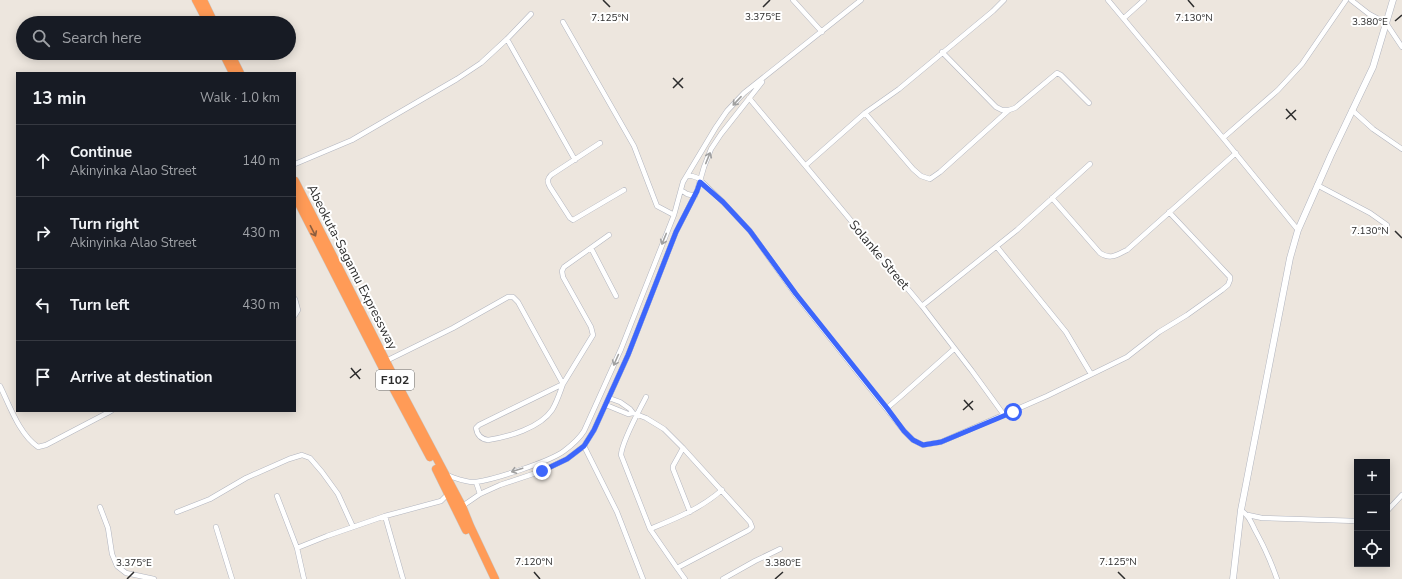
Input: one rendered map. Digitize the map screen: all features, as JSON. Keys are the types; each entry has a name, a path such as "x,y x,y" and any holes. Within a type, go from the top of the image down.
{"highway":[{"path":"196,0 204,16"},
{"path":"203,0 211,16"},
{"path":"226,60 232,72"},
{"path":"234,60 240,72"},
{"name":"Abeokuta-Sagamu Expressway","path":"296,183 459,508 490,579"},
{"name":"Abeokuta-Sagamu Expressway","path":"296,198 393,388 442,474 448,494 470,526 495,579"}],"street":[{"path":"793,0 822,32"},
{"path":"442,474 463,481 476,482 540,463 563,452 578,439 584,431 621,349 674,215 681,190 687,176 716,127 727,111 744,93 861,0"},
{"path":"806,165 865,113 899,89 993,11 1004,0"},
{"path":"1108,0 1298,230"},
{"path":"1124,18 1144,0"},
{"path":"1223,138 1278,90 1302,64 1346,0"},
{"path":"1351,0 1368,14 1386,23 1402,47"},
{"path":"1233,579 1241,510 1290,258 1298,230 1317,185 1373,67 1393,0"},
{"path":"296,164 352,140 457,79 481,63 531,14"},
{"path":"563,22 634,146 657,206 674,215"},
{"path":"507,39 575,160"},
{"path":"942,52 996,107 1002,110 1010,110"},
{"path":"865,113 912,169 921,176 930,179 940,172 1010,110 1015,108 1057,73 1061,75 1089,103"},
{"path":"459,508 480,494 500,485 542,471 567,459 584,446 594,430 628,355 676,232 695,196 704,167 712,149 721,134 767,76"},
{"name":"Solanke Street","path":"749,98 806,165 859,233 922,306 1004,415"},
{"path":"1352,110 1373,129 1402,149"},
{"path":"600,144 551,175 547,182 570,218 573,220 624,190"},
{"path":"1052,198 1094,247 1106,257 1112,257 1127,250 1236,154"},
{"path":"922,306 997,247 1090,164"},
{"path":"687,176 695,176 723,202 750,231 796,294 904,431 913,440 923,445 941,442 1004,415 1047,396 1127,356 1159,332 1210,300 1228,285 1230,277 1169,212"},
{"path":"1317,185 1370,213 1388,225"},
{"path":"681,190 690,196 695,196"},
{"path":"563,384 479,425 476,428 480,437 483,439 495,439 525,430 549,414 554,408 563,384 593,335 591,327 562,277 562,271 564,267 609,235"},
{"path":"997,247 1066,332 1090,374"},
{"path":"591,248 616,296"},
{"path":"386,361 453,328 508,297 513,297 518,302 563,384"},
{"path":"296,303 298,310 296,313"},
{"path":"887,408 954,349"},
{"path":"0,386 30,441 38,447 46,445 109,412"},
{"path":"646,397 635,414 621,455 650,529 685,579"},
{"path":"609,398 620,402 635,414"},
{"path":"606,405 628,414 635,414 646,418 664,429 684,448 750,522 752,527 738,537 677,568"},
{"path":"584,446 617,512 643,579"},
{"path":"684,448 673,466 673,469 690,512"},
{"path":"177,512 210,499 246,478 289,459 302,455 310,458 334,488 353,527"},
{"path":"497,476 500,485"},
{"path":"476,482 480,494"},
{"path":"650,529 690,512 708,502 722,490"},
{"path":"297,548 385,516 441,501 448,494"},
{"path":"277,496 297,548 304,579"},
{"path":"1390,509 1402,496"},
{"path":"100,507 108,528 112,554 117,566 126,573 154,579"},
{"path":"1241,510 1248,515 1262,518 1354,521"},
{"path":"1248,515 1266,548 1277,579"},
{"path":"385,516 403,579"},
{"path":"216,527 232,579"},
{"path":"723,579 755,560 780,549"}],"route":[{"path":"542,471 567,459 584,446 594,430 628,355 676,232 700,182 717,196 750,231 763,251 796,294 904,431 913,440 923,445 941,442 1013,412"}]}
